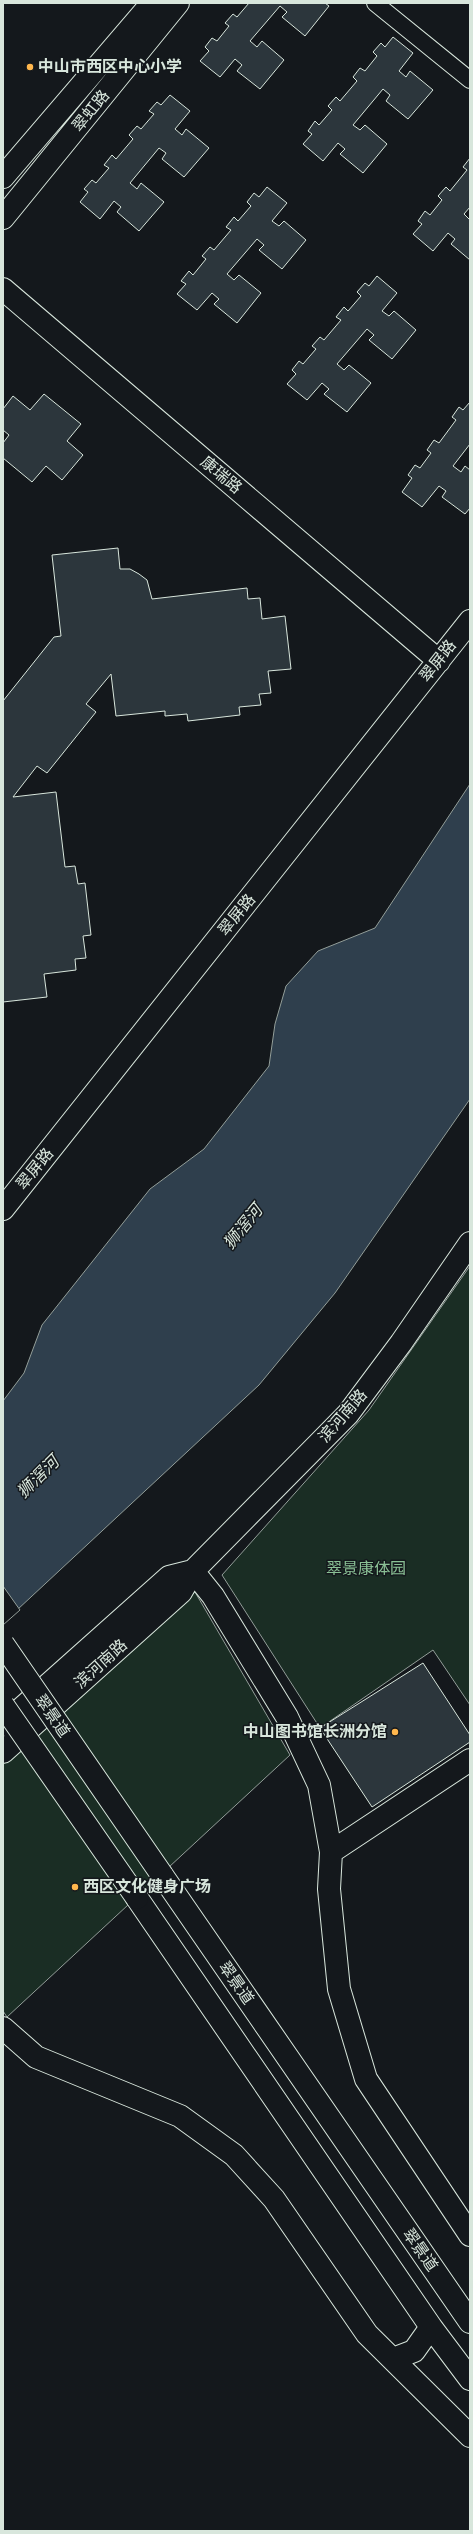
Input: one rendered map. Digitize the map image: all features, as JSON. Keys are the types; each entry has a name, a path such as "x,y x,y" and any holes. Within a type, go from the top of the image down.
{"street":[{"name":"翠虹路","path":"3,178 152,3"},
{"name":"翠虹路","path":"3,218 178,3"},
{"path":"375,3 470,80"},
{"name":"康瑞路","path":"3,289 439,660"},
{"name":"翠屏路","path":"3,1209 470,621"},
{"name":"滨河南路","path":"3,1752 181,1592 193,1571 348,1414 401,1343 470,1243"},
{"path":"193,1571 213,1596 287,1717 319,1785 331,1852 329,1889 339,1988 366,2079 470,2235"},
{"name":"滨河南路","path":"3,1725 169,1577 193,1571"},
{"name":"翠景道","path":"3,1644 467,2314"},
{"path":"3,1705 431,2327 470,2379"},
{"path":"331,1852 470,1760"},
{"path":"3,2028 36,2056 180,2116 234,2155 274,2199 367,2334 470,2436"},
{"path":"393,2359 414,2352 431,2327"}],"green space":[{"name":"翠景康体园","path":"470,1266 470,1705 433,1650 320,1728 222,1575 369,1410"},
{"name":"西区文化健身广场","path":"195,1592 290,1755 7,2017 3,2011 3,1764"}],"water":[{"name":"狮滘河","path":"470,784 470,1099 335,1293 259,1385 3,1623 3,1401 24,1373 42,1325 150,1189 204,1149 269,1066 275,1024 286,986 318,951 375,928"}],"pier":[{"path":"3,1586 20,1610 3,1625"}],"building":[{"path":"249,3 325,3 329,6 305,36 282,17 287,12 280,6 250,41 257,47 262,41 284,60 260,89 237,71 242,65 235,59 220,77 200,61 209,51 205,47 212,38 217,41 229,26 225,23 233,14 237,17"},
{"path":"393,37 413,53 399,71 406,77 410,71 433,90 408,119 386,101 390,95 383,89 353,125 360,130 365,125 387,144 363,173 340,154 345,149 338,143 323,161 303,144 312,134 308,131 315,121 319,125 332,110 328,106 336,97 340,101 357,81 353,77 360,68 365,71 377,56 373,52 381,43 385,47"},
{"path":"170,95 190,111 175,129 182,135 186,129 209,148 184,177 162,159 166,153 159,148 130,183 137,189 141,183 164,202 139,231 117,212 121,207 114,201 100,219 80,202 88,192 84,189 92,180 96,183 109,168 104,165 112,155 116,159 133,139 129,135 137,126 141,129 154,114 149,111 157,102 161,105"},
{"path":"470,158 470,207 464,214 470,220 470,260 451,244 455,239 448,233 433,251 413,234 422,224 418,221 425,211 430,215 442,200 438,196 446,187 450,191 467,170 463,167"},
{"path":"267,187 287,203 272,221 279,226 284,221 306,240 282,269 259,250 264,245 257,239 227,274 234,280 239,275 261,293 237,323 214,304 219,299 212,293 197,310 177,294 186,284 181,281 189,271 193,275 206,259 202,256 210,247 214,250 231,230 226,227 234,217 238,221 251,206 247,202 254,193 259,197"},
{"path":"377,276 397,293 382,311 389,316 394,311 416,330 392,359 369,340 374,335 367,329 337,364 344,370 349,365 371,383 347,412 324,394 329,389 322,383 307,400 287,384 296,374 292,370 299,361 303,364 316,349 312,346 320,337 324,340 341,320 336,317 344,307 348,311 361,296 357,292 365,283 369,286"},
{"path":"44,394 81,424 67,441 83,455 62,480 46,466 32,482 3,458 3,443 9,435 3,430 3,409 13,396 30,410"},
{"path":"470,402 470,444 453,466 461,472 465,466 470,470 470,508 465,514 442,497 446,491 439,486 422,507 402,492 412,478 408,475 415,465 420,468 431,453 427,450 434,440 439,443 456,420 452,417 459,407 463,410"},
{"path":"118,548 120,569 130,569 147,580 152,599 247,588 248,599 260,598 262,619 285,616 291,669 268,671 271,693 259,694 261,705 239,707 240,715 188,721 187,714 165,716 165,711 116,716 111,674 86,704 96,712 47,773 37,766 13,797 56,792 65,867 75,866 78,884 85,883 91,935 83,936 86,958 75,959 76,970 44,974 47,997 3,1002 3,701 54,637 61,636 52,555"},
{"name":"中山图书馆长洲分馆","path":"423,1663 470,1735 470,1742 372,1807 320,1728"}],"place":[{"name":"中山市西区中心小学","path":"30,67"},
{"name":"中山图书馆长洲分馆","path":"395,1732"},
{"name":"西区文化健身广场","path":"75,1887"}]}
